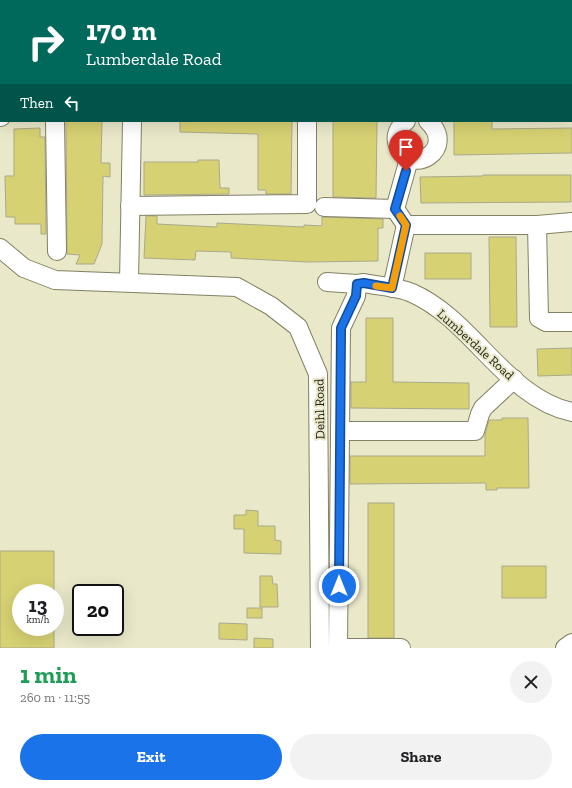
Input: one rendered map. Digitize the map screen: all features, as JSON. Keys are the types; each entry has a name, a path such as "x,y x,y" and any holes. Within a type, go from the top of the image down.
{"street":[{"path":"55,122 57,250"},
{"path":"129,282 132,122"},
{"path":"130,206 307,204 307,122"},
{"path":"405,122 398,130 396,141 400,152 409,159 418,160 427,158 434,152 437,144 438,135 434,127 429,122"},
{"path":"395,209 409,159"},
{"path":"324,207 395,209"},
{"path":"392,288 406,225 395,209"},
{"path":"406,225 537,225 572,222"},
{"path":"537,225 539,318 546,322 572,322"},
{"name":"Deihl Road","path":"0,248 24,268 55,280 237,287 271,306 298,327 318,374 320,648"},
{"name":"Lumberdale Road","path":"327,282 364,283 411,292 441,310 532,395 558,409 572,412"},
{"path":"357,284 356,296 341,328 338,648 401,648"},
{"path":"340,431 475,431 480,414 484,408 514,379"},
{"path":"565,648 572,643"}],"building":[{"path":"66,122 102,122 101,163 110,163 110,177 103,176 102,244 94,264 76,264 80,255 67,254"},
{"path":"180,122 292,122 291,194 266,194 266,190 258,190 258,134 180,132"},
{"path":"333,122 377,122 376,198 333,197"},
{"path":"454,122 492,122 492,129 572,128 572,153 454,155"},
{"path":"40,128 40,137 45,137 46,234 41,234 41,224 15,224 15,217 6,217 5,176 14,176 14,129"},
{"path":"198,160 219,160 220,188 229,188 229,194 144,195 144,162 198,162"},
{"path":"571,175 571,202 421,203 420,177"},
{"path":"146,216 157,216 157,224 217,227 217,223 304,227 304,225 322,226 322,217 383,219 383,228 378,228 378,261 307,262 231,258 231,252 196,251 195,260 144,258"},
{"path":"489,237 516,237 517,327 490,327"},
{"path":"425,253 471,253 471,279 425,279"},
{"path":"366,318 393,318 393,382 469,383 469,409 351,408 351,382 366,382"},
{"path":"572,348 572,375 538,376 537,349"},
{"path":"502,418 528,418 529,488 497,488 497,490 486,490 486,483 350,484 350,456 485,456 485,435 489,420 502,420"},
{"path":"368,503 394,503 394,638 368,638"},
{"path":"246,510 258,511 258,526 275,526 275,540 281,541 281,554 244,553 244,529 234,529 234,515 246,515"},
{"path":"0,551 54,551 54,584 12,584 12,636 54,636 54,648 0,648"},
{"path":"502,566 546,566 546,598 502,598"},
{"path":"260,576 272,576 273,584 277,584 278,607 260,607"},
{"path":"247,608 262,608 262,618 247,618"},
{"path":"219,623 247,624 247,640 219,639"},
{"path":"254,638 273,639 273,648 254,648"}],"slow traffic":[{"path":"376,286 392,288 406,225 400,216"}],"route":[{"path":"339,586 341,328 349,308 356,296 357,284 364,283 392,288 406,225 395,209 406,171"}]}
